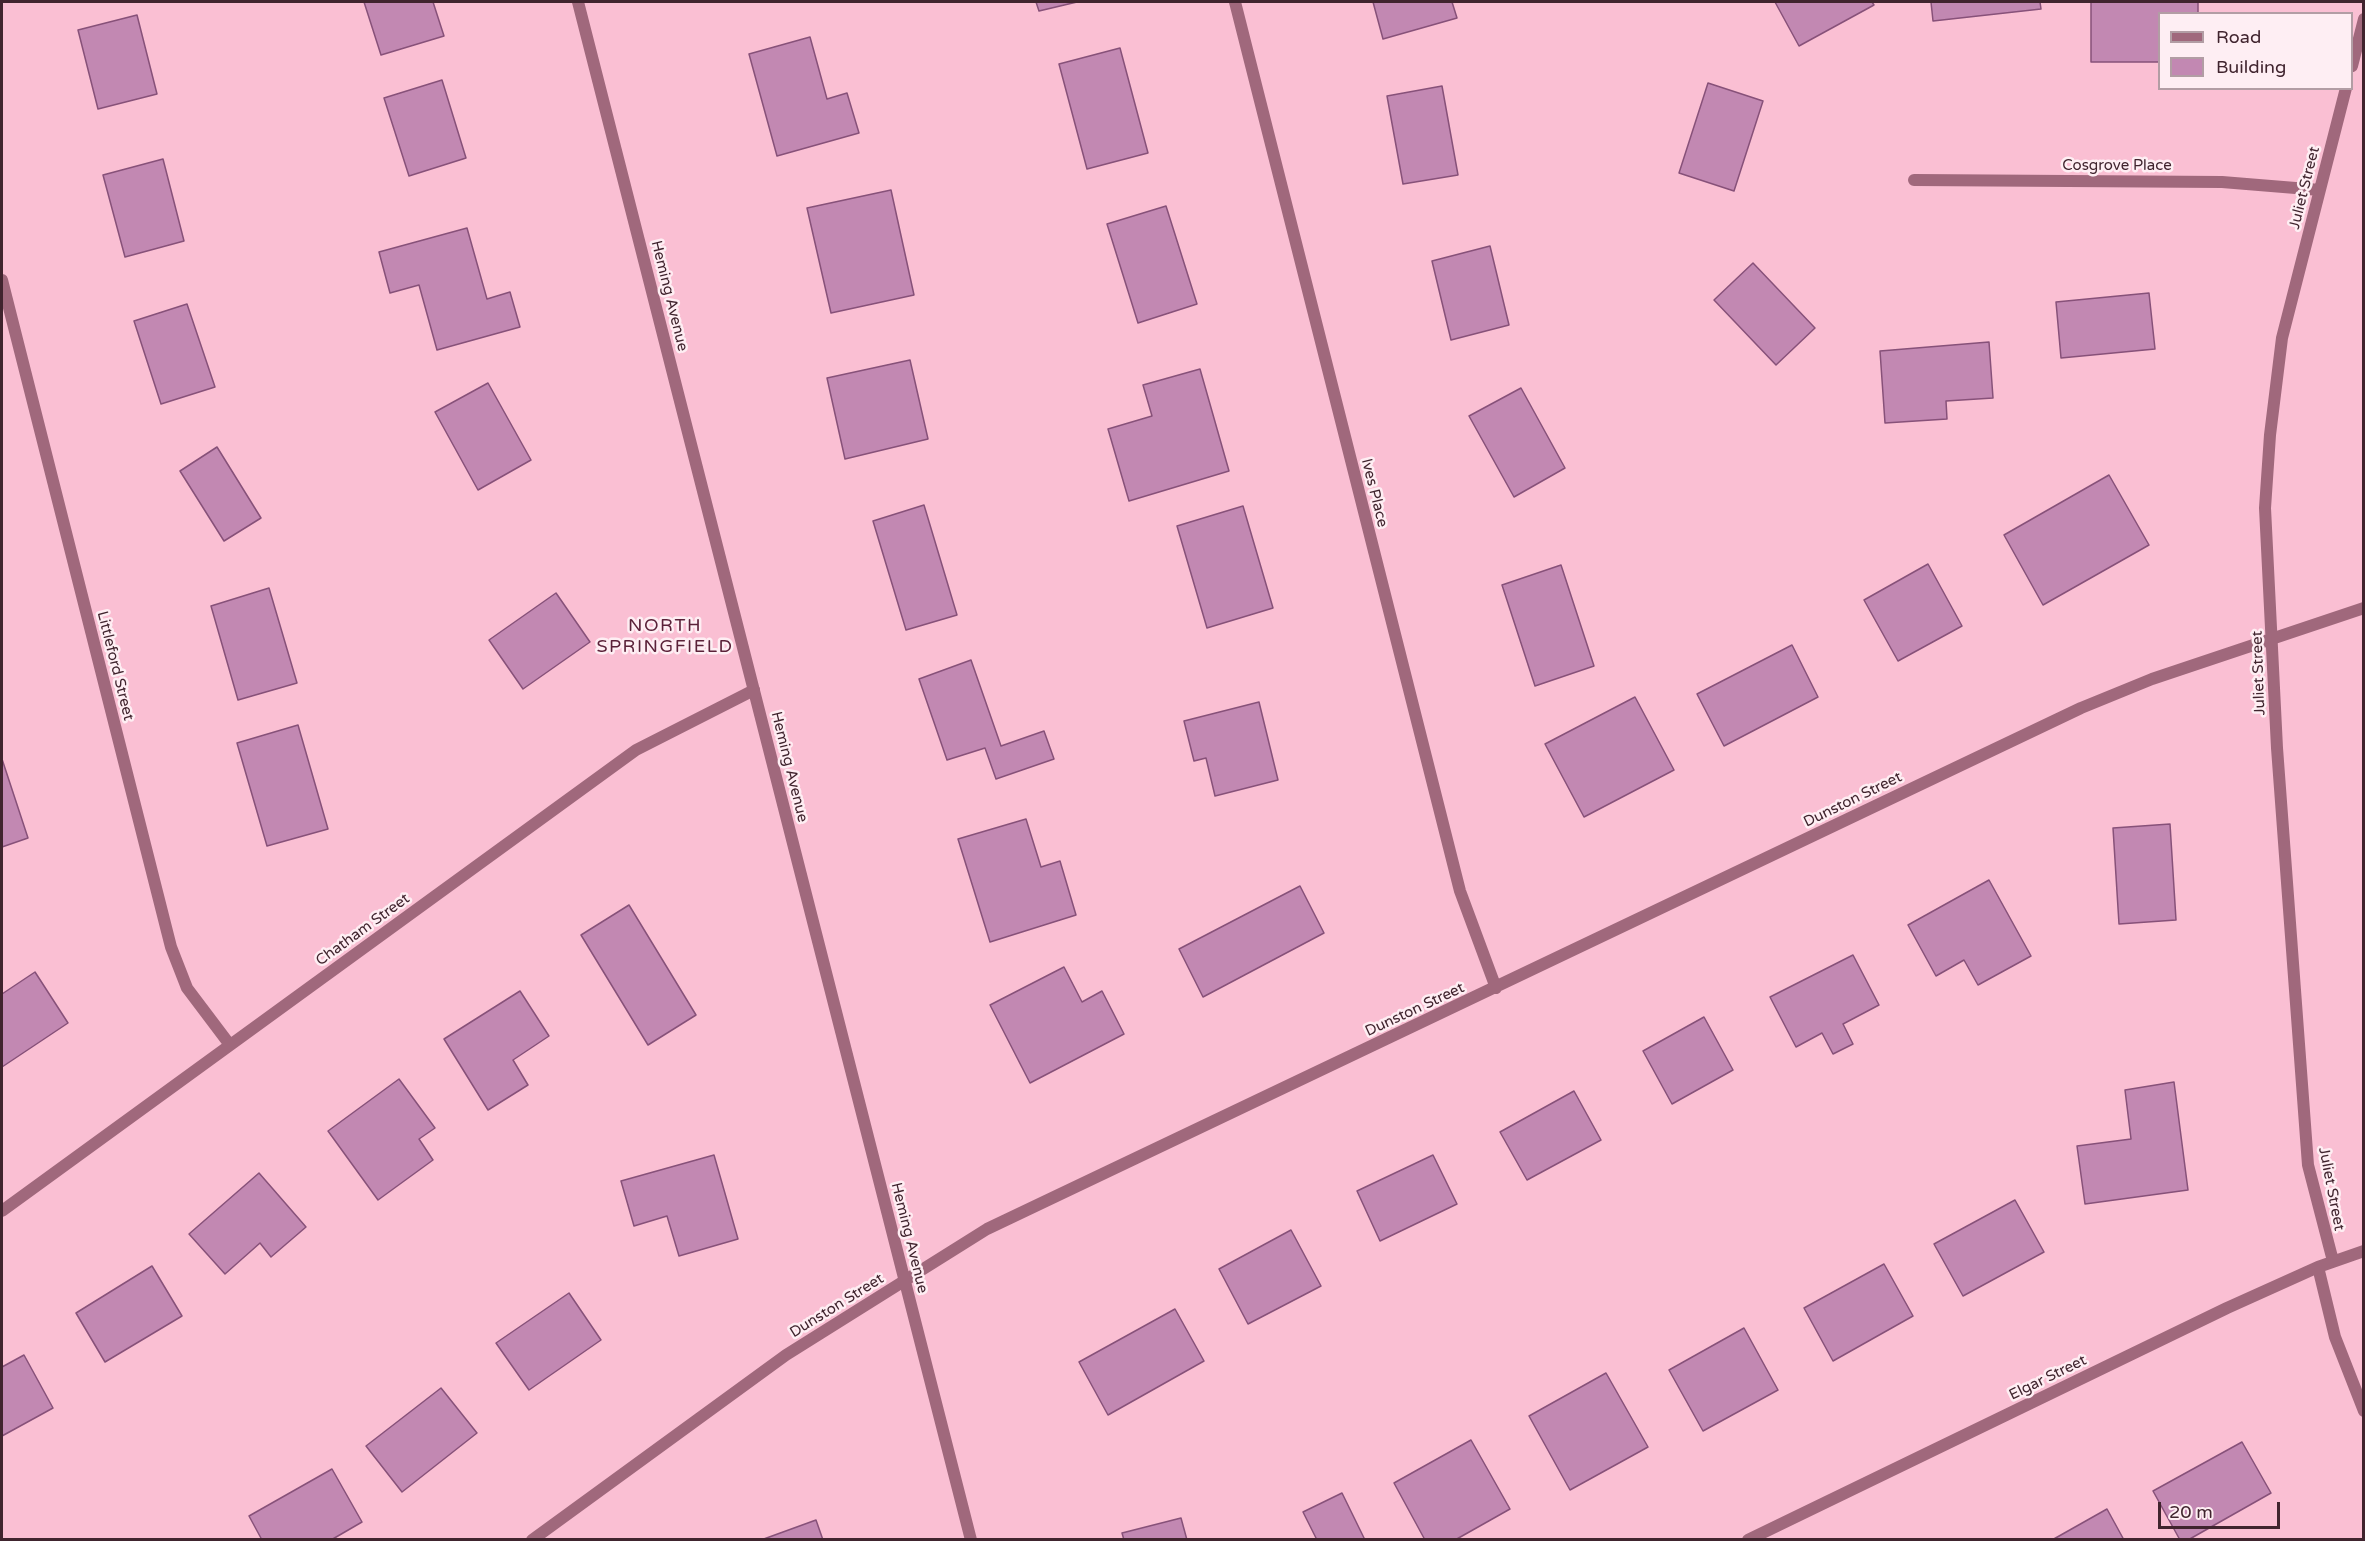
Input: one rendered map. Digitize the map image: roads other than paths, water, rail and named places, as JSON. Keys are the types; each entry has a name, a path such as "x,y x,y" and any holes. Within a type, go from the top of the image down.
{"street":[{"name":"Heming Avenue","path":"578,2 971,1539"},
{"name":"Ives Place","path":"1235,2 1460,891 1496,988"},
{"path":"2353,62 2364,19"},
{"name":"Juliet Street","path":"2333,1261 2308,1165 2277,748 2265,508 2270,435 2282,338 2345,90"},
{"name":"Cosgrove Place","path":"1914,180 2222,182 2320,190"},
{"name":"Littleford Street","path":"2,280 171,947 187,988 230,1045"},
{"name":"Dunston Street","path":"532,1539 786,1355 987,1229 2081,708 2152,679 2364,608"},
{"name":"Chatham Street","path":"2,1211 636,750 754,690"},
{"name":"Elgar Street","path":"1748,1539 2318,1267 2364,1251"},
{"path":"2318,1267 2335,1337 2364,1411"}],"district":[{"name":"NORTH SPRINGFIELD","path":"665,636"}]}
